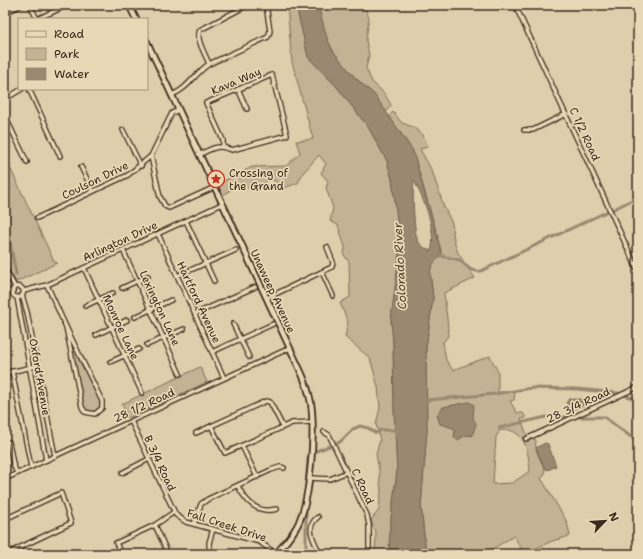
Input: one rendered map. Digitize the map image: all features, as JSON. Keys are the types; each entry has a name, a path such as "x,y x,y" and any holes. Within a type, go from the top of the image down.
{"main road":[{"path":"130,7 136,18"},
{"name":"Unaweep Avenue","path":"148,44 267,298 308,390 312,422 310,478 304,508 299,523 276,554"}],"street":[{"path":"5,13 21,5"},
{"path":"30,5 36,18"},
{"path":"39,18 68,5"},
{"path":"130,7 139,5"},
{"path":"209,64 198,35 200,30 248,5"},
{"path":"172,96 185,89 203,68 209,64 268,37 270,31 266,5"},
{"name":"C 1/2 Road","path":"515,5 638,271"},
{"name":"Kava Way","path":"272,75 287,135 232,150 223,146 223,140 206,103 238,89 272,75"},
{"path":"238,89 247,108"},
{"path":"5,99 20,90"},
{"path":"29,90 60,156"},
{"name":"Coulson Drive","path":"37,218 128,175 141,166 151,156 172,113 179,110"},
{"path":"524,130 532,130 566,114"},
{"path":"5,116 27,162"},
{"path":"123,130 141,166"},
{"path":"199,155 214,146 223,146"},
{"path":"151,156 161,201 169,208 215,188"},
{"path":"81,167 93,191"},
{"name":"Arlington Drive","path":"17,297 23,293 47,285 222,204"},
{"path":"186,221 214,281"},
{"name":"Hartford Avenue","path":"158,234 224,378"},
{"path":"267,298 322,272 333,265 327,247"},
{"name":"Lexington Lane","path":"123,250 180,374"},
{"path":"177,276 236,250"},
{"name":"Monroe Lane","path":"84,268 142,393"},
{"path":"5,269 17,297"},
{"path":"322,272 333,296"},
{"path":"122,288 148,276"},
{"path":"47,285 102,401 102,408 95,414 85,412 82,407 66,327"},
{"path":"5,291 21,287 23,293"},
{"path":"195,314 255,287"},
{"name":"Oxford Avenue","path":"23,293 55,456"},
{"path":"85,306 113,293"},
{"name":"Oxford Avenue","path":"17,297 46,460"},
{"path":"135,317 171,300"},
{"path":"96,335 127,320"},
{"path":"233,324 249,357"},
{"path":"212,352 273,324"},
{"path":"147,345 184,329"},
{"name":"28 1/2 Road","path":"5,479 290,348"},
{"path":"110,362 139,349"},
{"path":"5,373 37,366"},
{"path":"12,371 31,467"},
{"name":"28 3/4 Road","path":"526,439 638,387"},
{"path":"196,433 268,401 273,406 283,427"},
{"name":"B 3/4 Road","path":"131,421 174,512"},
{"path":"210,426 226,453 296,422 312,422"},
{"name":"C Road","path":"324,432 329,435 367,515 369,525 369,554"},
{"path":"5,442 9,442 13,464 17,473"},
{"path":"242,446 257,477"},
{"path":"122,473 149,459"},
{"path":"194,524 201,504 280,467 284,468"},
{"path":"310,478 330,479 347,472"},
{"path":"238,486 244,499 251,505 270,510 277,509"},
{"path":"5,519 61,493 71,519 69,524 6,554"},
{"path":"121,554 116,543 155,524 174,512"},
{"name":"Fall Creek Drive","path":"174,512 179,518 194,524 260,542 276,554"},
{"path":"318,517 313,522 311,531 320,554"},
{"path":"155,524 168,554"},
{"path":"210,554 209,543 213,529"}],"green space":[{"path":"287,5 296,5 308,57 337,87 368,127 387,161 392,179 398,226 399,257 391,319 397,471 390,526 389,554 375,554 376,531 371,520 379,510 381,491 376,454 380,440 376,424 380,408 378,387 370,358 345,337 348,322 340,303 350,297 349,262 344,255 345,247 338,225 330,221 333,208 326,188 328,181 321,173 326,164 319,155 303,173 298,183 284,188 270,178 260,187 235,187 223,195 218,184 252,167 286,166 300,153 296,141 313,139 292,62"},
{"path":"318,5 364,5 369,18 366,40 369,55 366,68 372,82 384,93 391,105 386,112 374,96 346,68 334,52 326,35"},
{"path":"393,112 402,123 413,127 423,135 428,147 420,149 432,171 444,207 452,223 454,240 458,253 475,278 444,293 449,335 443,342 446,360 453,370 490,356 498,372 498,392 515,392 514,400 510,401 517,413 523,413 526,418 521,419 527,435 536,440 539,459 545,469 544,476 541,478 567,522 570,536 552,541 524,554 514,536 484,554 426,554 421,506 427,431 426,347 433,298 430,272 438,237 413,151 389,116","holes":["500,430 510,430 517,434 524,442 529,460 530,471 512,483 493,484 496,437"]},
{"path":"5,157 54,261 57,263 16,282 5,263"},
{"path":"69,337 101,404 99,409 93,413 87,412 84,408"},
{"path":"200,367 207,382 128,418 122,404"}],"water":[{"name":"Colorado River","path":"296,5 318,5 327,38 333,51 357,80 374,94 413,151 442,254 433,264 430,272 433,298 426,347 427,431 421,506 426,554 389,554 390,526 397,471 391,319 399,257 398,226 392,179 387,161 368,127 337,87 308,57","holes":["414,181 418,188 431,225 431,251 425,248 418,241 415,230 413,194"]},
{"path":"569,399 592,400 589,403 574,409 566,403"},
{"path":"469,402 474,405 473,418 476,424 472,436 466,435 458,440 454,436 455,430 440,424 437,415 443,407"},
{"path":"545,443 548,444 556,466 548,470 544,467 536,448"}],"waterway":[{"path":"614,209 638,197"},
{"path":"441,255 459,260 474,271 481,271 606,212"},
{"path":"5,215 16,274"},
{"path":"427,400 495,394 532,388 577,389 618,393 638,400"},
{"path":"499,428 546,417 604,417 638,442"},
{"path":"306,486 308,458 311,453 340,442 353,429 360,426 368,428 376,433 381,430 396,430"},
{"path":"306,502 306,554"}],"place":[{"name":"Crossing of the Grand","path":"216,179"}]}
